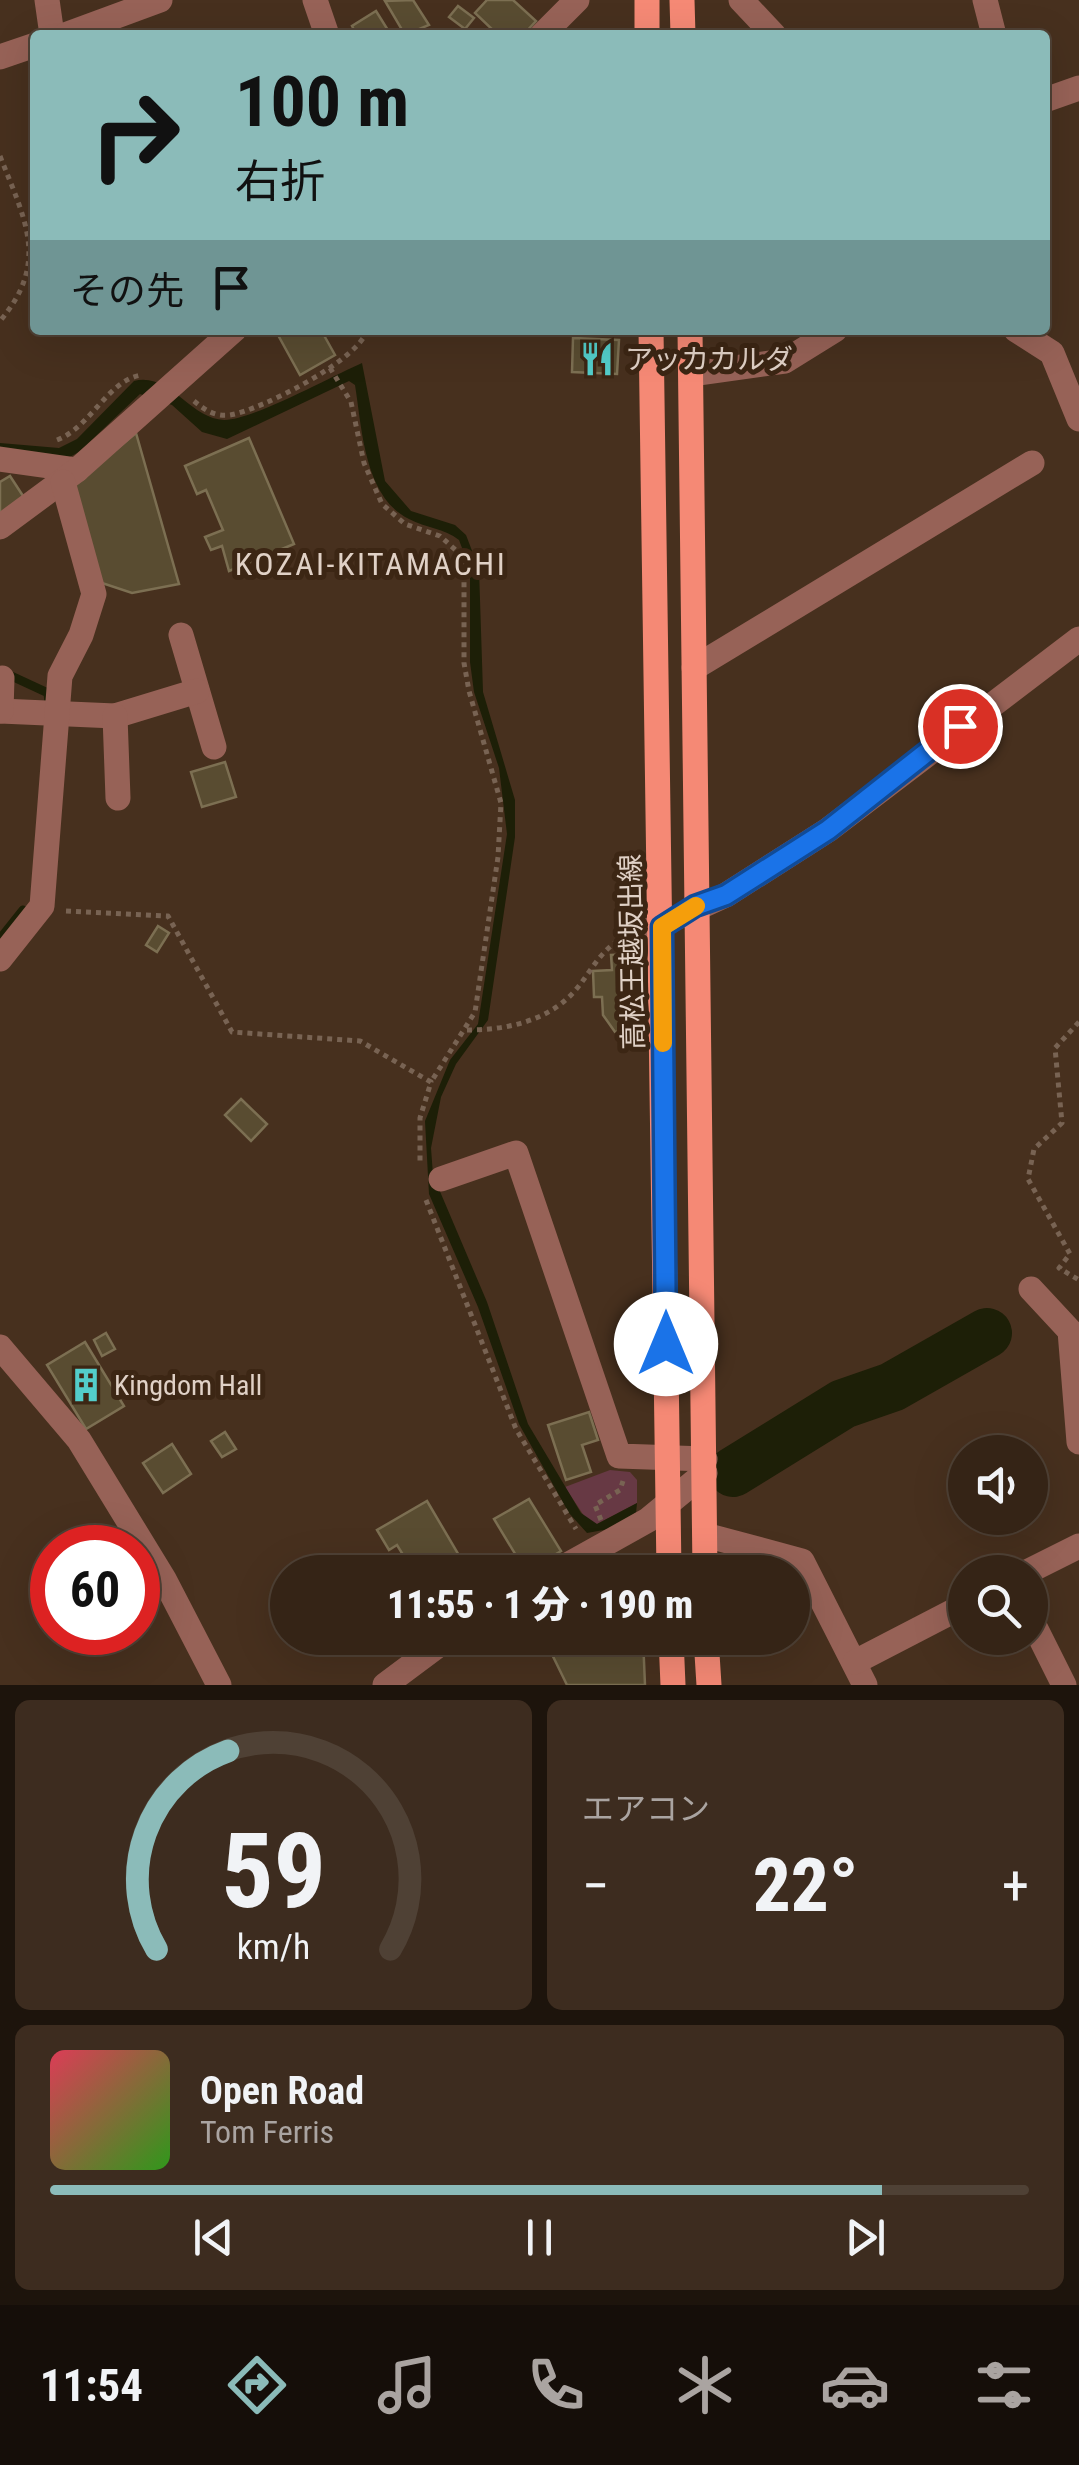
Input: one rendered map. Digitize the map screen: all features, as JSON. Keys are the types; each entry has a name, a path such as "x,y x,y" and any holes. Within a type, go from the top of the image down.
{"main road":[{"path":"647,0 647,30"},
{"path":"682,0 683,30"},
{"name":"高松王越坂出線","path":"652,335 651,931 668,1555"},
{"path":"690,335 705,1555"},
{"path":"672,1655 673,1685"},
{"path":"707,1655 708,1685"}],"street":[{"path":"48,0 51,30"},
{"path":"78,30 160,0"},
{"path":"315,0 326,30"},
{"path":"547,30 578,0"},
{"path":"741,0 769,30"},
{"path":"985,0 993,30"},
{"path":"0,57 30,47"},
{"path":"1050,98 1079,88"},
{"path":"0,527 70,476 229,335"},
{"path":"691,374 785,361 828,335"},
{"path":"1024,335 1052,353 1079,419"},
{"path":"0,459 70,476"},
{"path":"694,668 1032,463"},
{"path":"0,959 42,906 60,676 81,635 94,594 70,476"},
{"path":"182,635 214,746"},
{"path":"651,931 695,906 726,895 828,830 1079,639"},
{"path":"2,678 1,711 54,716 116,716 197,691"},
{"path":"116,716 118,798"},
{"path":"429,1184 516,1153 619,1456 666,1458 705,1466"},
{"path":"1031,1289 1070,1331 1079,1442"},
{"path":"0,1347 79,1440 164,1579 219,1685"},
{"path":"586,1555 667,1507 705,1466"},
{"path":"705,1535 802,1561 860,1674 948,1616"},
{"path":"1048,1562 1079,1546"},
{"path":"1048,1653 1064,1685"},
{"path":"385,1685 425,1655"}],"path":[{"path":"0,156 30,227"},
{"path":"0,321 22,296 30,236"},
{"path":"42,444 68,436 135,376 160,377 166,394 207,411 230,415 330,368 353,354 364,335"},
{"path":"330,368 351,402 364,462 382,504 405,524 451,544 464,570 466,677 500,803 498,857 475,1012 431,1082 420,1118 429,1184 516,1429 564,1512 598,1548"},
{"path":"42,906 56,911 168,916 232,1032 360,1042 431,1082"},
{"path":"467,1030 490,1030 550,1010 571,995 597,957 615,942 651,931"},
{"path":"1079,1022 1054,1048 1062,1123 1034,1150 1028,1178 1070,1254 1059,1268 1079,1280"},
{"path":"601,1520 596,1505 620,1490 630,1457"}],"shaded area":[{"path":"362,363 385,481 411,511 455,525 466,535 479,569 483,692 515,800 515,837 488,1020 456,1064 441,1097 431,1148 433,1175 487,1302 528,1424 581,1513 597,1524 637,1503 636,1513 609,1529 587,1533 569,1513 519,1424 478,1307 429,1194 425,1121 450,1060 478,1024 507,834 499,768 474,692 470,662 470,569 459,540 409,519 383,495 368,460 355,385 349,381 227,439 202,432 172,405 140,394 79,452 64,460 0,454 0,443 59,448 77,439 134,381 158,383 201,412 224,420 272,406"},
{"path":"610,1470 630,1472 637,1480 637,1503 597,1524 588,1522 565,1487"}],"building":[{"path":"413,0 429,25 402,30 385,1"},
{"path":"487,0 513,0 536,21 528,30 493,30 475,13"},
{"path":"458,6 474,18 465,29 449,17"},
{"path":"376,11 388,30 354,30 352,26"},
{"path":"278,335 324,335 335,355 300,375"},
{"path":"573,338 619,340 617,374 572,372"},
{"path":"136,433 179,584 132,593 102,583 74,484"},
{"path":"249,438 294,544 229,571 222,546 211,550 205,537 223,530 206,490 197,494 185,466"},
{"path":"10,476 25,499 0,516 0,482"},
{"path":"225,762 236,797 202,807 191,772"},
{"path":"158,926 169,933 157,952 146,945"},
{"path":"632,954 635,1031 615,1032 603,1015 602,997 594,997 593,971 612,970 611,955"},
{"path":"241,1099 267,1124 251,1141 225,1115"},
{"path":"106,1333 115,1349 102,1356 94,1340"},
{"name":"Kingdom Hall","path":"85,1342 124,1406 86,1429 47,1365"},
{"path":"589,1412 598,1440 582,1445 591,1472 566,1480 548,1425"},
{"path":"225,1432 236,1449 222,1457 211,1441"},
{"path":"172,1444 191,1474 163,1493 143,1463"},
{"path":"529,1499 561,1551 554,1555 516,1555 494,1519"},
{"path":"427,1501 459,1555 403,1555 397,1545 389,1550 377,1530"},
{"path":"552,1655 644,1655 645,1685 567,1685"}],"waterway":[{"path":"7,674 48,693 49,703"},
{"path":"0,939 23,910"},
{"path":"733,1472 843,1404 892,1387 987,1333"}],"slow traffic":[{"path":"663,1043 662,927 696,906"}],"place":[{"name":"アッカカルダ","path":"597,359"},
{"name":"Kingdom Hall","path":"86,1385"}],"district":[{"name":"KOZAI-KITAMACHI","path":"371,564"}],"route":[{"path":"666,1344 662,927 695,906 726,895 828,830 960,726"}]}
